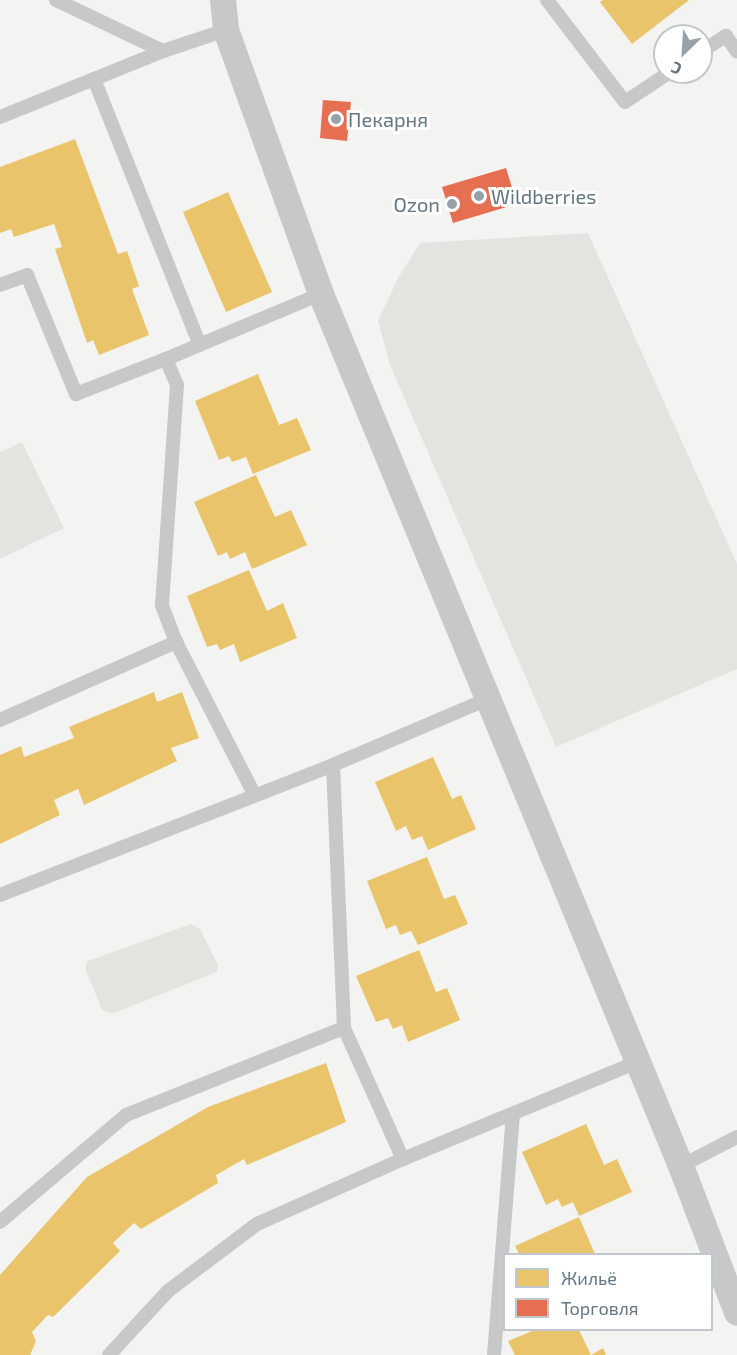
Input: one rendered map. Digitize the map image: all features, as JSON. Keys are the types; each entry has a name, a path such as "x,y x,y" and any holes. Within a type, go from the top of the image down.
{"street":[{"path":"223,0 226,30 321,294 490,698 681,1166 737,1313"}],"lane":[{"path":"56,0 163,51"},
{"path":"547,0 625,102 653,83"},
{"path":"0,117 163,51 226,30"},
{"path":"713,44 726,36 737,52"},
{"path":"94,79 200,345"},
{"path":"0,285 27,275 76,394 321,294"},
{"path":"166,359 177,386 162,605 176,642 255,794"},
{"path":"0,720 176,642"},
{"path":"0,895 333,765 490,698"},
{"path":"333,765 344,1028 403,1159"},
{"path":"0,1222 126,1115 344,1028"},
{"path":"110,1355 168,1291 257,1224 403,1159 637,1062"},
{"path":"494,1355 513,1114"},
{"path":"681,1166 737,1137"}],"shaded area":[{"path":"588,233 737,564 737,669 556,747 390,365 378,321 398,278 420,243"},
{"path":"22,442 64,528 0,559 0,452"},
{"path":"191,924 200,929 218,965 217,972 112,1014 102,1010 85,968 88,961"}],"building: Жильё":[{"path":"603,0 689,0 658,24 653,24 653,28 632,44 600,2"},
{"path":"75,139 118,254 127,251 139,286 132,289 149,335 99,355 93,340 87,343 55,249 62,247 54,224 14,237 11,229 0,233 0,167"},
{"path":"228,192 272,292 226,312 183,212"},
{"path":"258,374 279,425 297,418 311,450 253,474 246,457 232,462 229,456 219,460 195,401"},
{"path":"256,475 275,517 291,510 307,545 252,569 245,552 230,559 227,552 218,556 194,502"},
{"path":"249,570 267,611 283,603 297,638 240,662 234,644 220,650 217,644 207,647 187,596"},
{"path":"154,692 157,702 182,692 199,738 171,748 177,761 84,805 78,789 54,800 60,815 0,844 0,755 21,746 24,757 74,738 69,727"},
{"path":"433,757 452,799 461,795 476,829 428,850 422,836 412,840 406,826 396,831 375,782"},
{"path":"427,857 444,899 455,895 468,924 418,945 411,931 400,935 396,925 386,929 367,881"},
{"path":"419,950 436,992 447,988 460,1020 408,1042 402,1025 393,1029 388,1018 376,1022 356,976"},
{"path":"326,1063 346,1122 247,1165 244,1159 216,1175 218,1183 141,1229 134,1223 113,1243 120,1251 53,1317 48,1315 32,1332 36,1341 30,1355 0,1355 0,1275 87,1177 208,1107"},
{"path":"586,1124 604,1165 617,1159 632,1192 579,1216 573,1202 562,1207 558,1199 546,1205 522,1152"},
{"path":"579,1217 595,1253 518,1253 515,1246"},
{"path":"533,1331 579,1331 591,1355 515,1355 508,1341"},
{"path":"603,1348 606,1355 591,1355"}],"building: Торговля":[{"path":"323,100 351,102 347,141 320,138"},
{"name":"Wildberries","path":"506,168 517,204 453,223 442,187"}],"place":[{"name":"Пекарня","path":"336,119"},
{"name":"Wildberries","path":"479,196"},
{"name":"Ozon","path":"452,204"}]}
